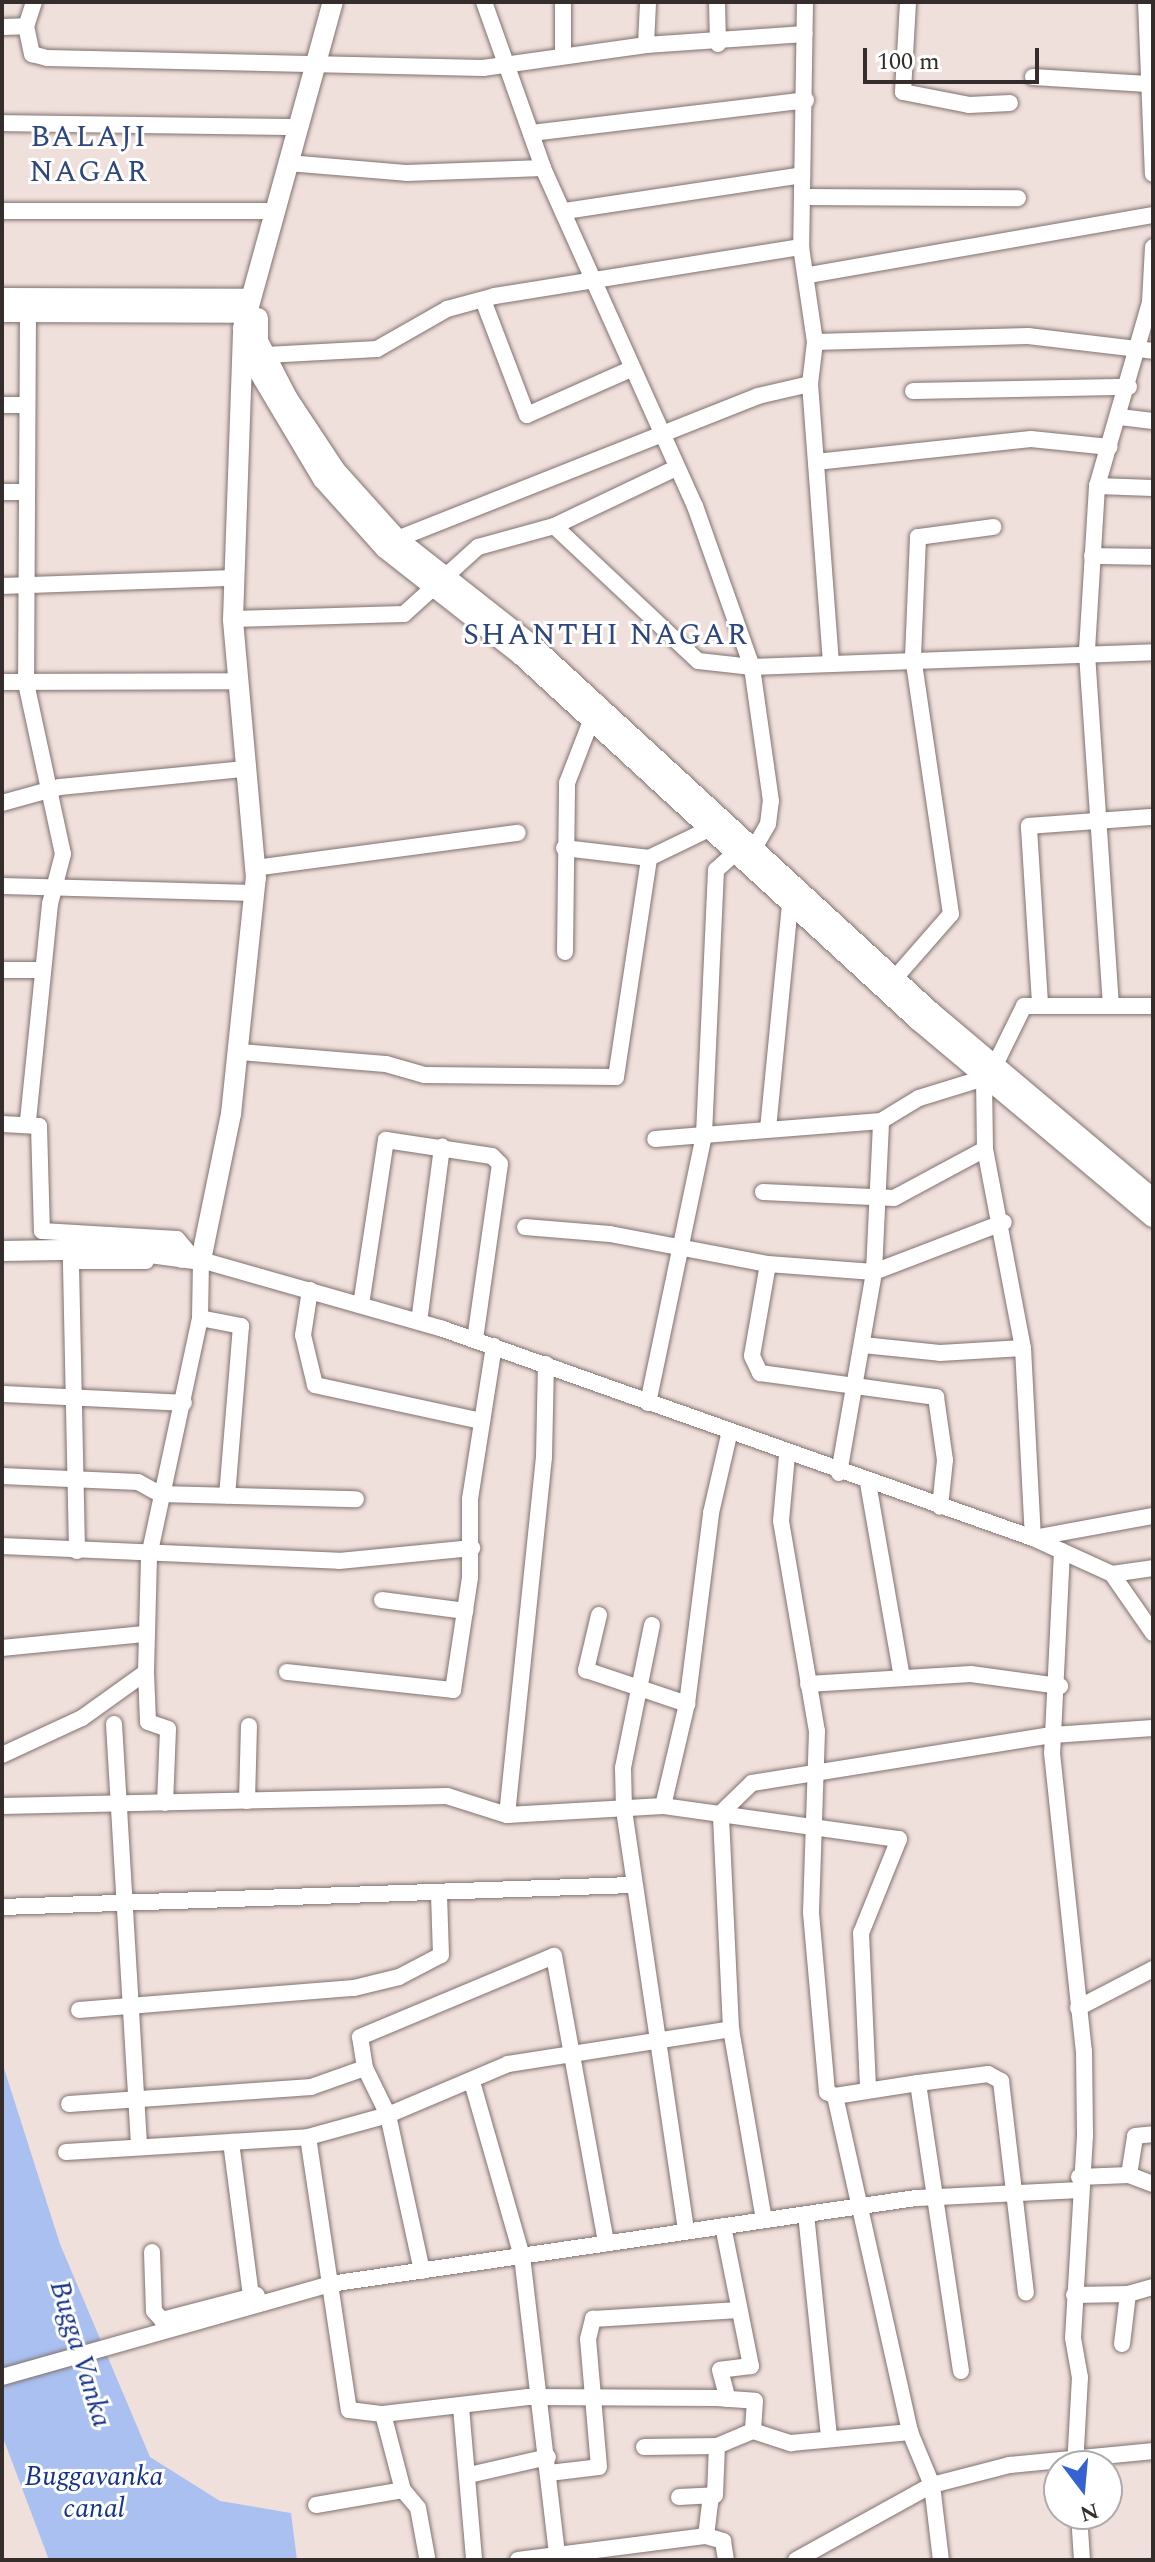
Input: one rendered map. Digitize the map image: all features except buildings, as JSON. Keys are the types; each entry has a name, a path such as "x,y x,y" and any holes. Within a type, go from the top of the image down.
{"main road":[{"path":"333,2 247,306 256,353 323,479 385,548 533,646 745,855 790,905 1153,1217"},
{"path":"2,1251 121,1249 196,1258 240,1052 255,893 242,769 233,619 234,578 257,323 275,211"},
{"path":"2,298 247,306"},
{"path":"2,312 247,306"},
{"path":"256,353 335,470 437,580 709,829 895,978 990,1074 1153,1199"}],"street":[{"path":"34,2 26,26 32,54 47,58 483,68 507,62 646,45 718,44 805,34"},
{"path":"484,2 543,168 565,211 733,603 752,667 771,780 768,824 745,855 716,870 704,1135 684,1245 648,1403"},
{"path":"563,2 563,55"},
{"path":"646,45 648,2"},
{"path":"717,2 718,44"},
{"path":"805,2 806,100 801,247 809,275 815,342 810,384 831,663"},
{"path":"908,2 903,92 969,105 1010,103"},
{"path":"1146,2 1153,174"},
{"path":"2,27 26,26"},
{"path":"1033,77 1148,84"},
{"path":"531,133 806,100"},
{"path":"2,123 298,127"},
{"path":"288,163 406,173 543,168"},
{"path":"565,211 802,175"},
{"path":"802,197 1018,198"},
{"path":"2,211 275,211"},
{"path":"809,275 1153,215"},
{"path":"256,353 377,349 447,309 483,300 801,247"},
{"path":"1111,1006 1087,650 1092,556 1097,486 1129,387 1146,351 1152,302 1153,247"},
{"path":"483,300 527,415 631,369"},
{"path":"28,312 24,492 26,683 46,791 63,854 41,970 28,1121 41,1137 42,1231 177,1239 196,1258 200,1318 149,1556 146,1634 148,1722 168,1729 165,1803"},
{"path":"815,342 1028,336 1146,351"},
{"path":"397,539 758,396 810,384"},
{"path":"913,391 1129,387"},
{"path":"2,405 26,405"},
{"path":"1120,417 1153,421"},
{"path":"816,462 1031,439 1110,447"},
{"path":"233,619 385,618 404,614 437,580 478,547 554,526 674,469"},
{"path":"1097,486 1153,488"},
{"path":"2,492 24,492"},
{"path":"554,526 698,661 752,667 1087,650 1153,652"},
{"path":"895,978 951,914 914,659 918,537 993,527"},
{"path":"1092,556 1153,557"},
{"path":"2,586 234,578"},
{"path":"2,682 237,681"},
{"path":"565,952 567,783 591,721"},
{"path":"2,803 46,791 242,769"},
{"path":"1040,1003 1029,826 1153,817"},
{"path":"564,848 649,858 709,829"},
{"path":"254,868 518,833"},
{"path":"240,1052 386,1064 424,1075 616,1077 649,858"},
{"path":"2,886 255,893"},
{"path":"768,1129 790,905"},
{"path":"2,970 41,970"},
{"path":"1033,1538 1023,1348 1004,1222 985,1149 990,1074 1013,1020 1024,1006 1040,1003 1153,1006"},
{"path":"655,1139 881,1121 919,1098 990,1074"},
{"path":"2,1124 28,1121"},
{"path":"839,1473 857,1391 874,1272 880,1199 881,1121"},
{"path":"361,1305 385,1142 442,1147 500,1164 475,1340"},
{"path":"419,1322 442,1147"},
{"path":"763,1192 880,1199 985,1149"},
{"path":"525,1227 684,1245 768,1264 874,1272 1004,1222"},
{"path":"77,1551 71,1261 196,1258 494,1346 729,1435 1033,1538 1112,1574 1153,1633"},
{"path":"768,1264 752,1356 760,1373 857,1391 936,1397 945,1460 940,1507"},
{"path":"310,1290 303,1335 315,1385 482,1421"},
{"path":"200,1318 241,1326 227,1495"},
{"path":"863,1345 940,1353 1023,1348"},
{"path":"287,1672 453,1690 472,1548 470,1499 494,1346"},
{"path":"507,1815 544,1457 546,1364"},
{"path":"2,1394 75,1394 184,1403"},
{"path":"663,1806 687,1704 711,1513 729,1435"},
{"path":"787,1455 781,1521 808,1684 816,1776 810,1825 827,2092 835,2096 988,2074 1001,2081 1026,2293"},
{"path":"2,1476 138,1482 160,1494 356,1499"},
{"path":"868,1483 902,1677"},
{"path":"1033,1538 1153,1516"},
{"path":"2,1546 149,1556 339,1561 472,1548"},
{"path":"1062,1551 1060,1686 1053,1735 1078,2008 1085,2136 1078,2183 1074,2295 1075,2450"},
{"path":"1112,1574 1153,1568"},
{"path":"382,1600 465,1611"},
{"path":"599,1615 586,1670 687,1704"},
{"path":"652,1625 623,1768 624,1810 686,2231"},
{"path":"2,1648 146,1634"},
{"path":"2,1755 82,1718 146,1672"},
{"path":"808,1684 971,1674 1060,1686"},
{"path":"114,1724 139,2146"},
{"path":"247,1801 249,1726"},
{"path":"764,2220 731,2029 721,1813 752,1783 816,1776 1053,1735 1153,1728"},
{"path":"2,1806 121,1806 447,1796 507,1815 663,1806 899,1839 861,1933 868,2089"},
{"path":"2,1907 633,1885"},
{"path":"79,2010 354,1988 399,1977 441,1955 439,1894"},
{"path":"422,2271 388,2115 365,2068 360,2037 554,1956 577,2049 606,2243"},
{"path":"1078,2008 1153,1969"},
{"path":"66,2152 308,2137 388,2115 472,2082 508,2064 656,2036 731,2029"},
{"path":"69,2104 311,2087 365,2068"},
{"path":"472,2082 522,2256 544,2399 557,2555"},
{"path":"918,2083 961,2371"},
{"path":"835,2096 855,2206 910,2432 932,2485 941,2560"},
{"path":"1129,2175 1135,2136 1153,2134"},
{"path":"308,2137 349,2410 383,2414 591,2397 728,2399 755,2401 753,2431"},
{"path":"231,2142 251,2297"},
{"path":"152,2252 154,2311 162,2320 329,2281 422,2271 855,2206 1014,2193 1129,2175 1153,2184"},
{"path":"806,2214 829,2437"},
{"path":"723,2226 751,2366 720,2370 728,2399"},
{"path":"2,2377 329,2281"},
{"path":"1074,2295 1128,2294 1153,2287"},
{"path":"1122,2344 1128,2294"},
{"path":"469,2475 549,2465 599,2467 591,2397 593,2319 739,2310"},
{"path":"461,2407 474,2560"},
{"path":"383,2414 403,2490 418,2508 427,2557"},
{"path":"644,2447 717,2446 753,2431 791,2443 829,2437 910,2432"},
{"path":"706,2536 717,2446"},
{"path":"1123,2456 1153,2451"},
{"path":"796,2560 932,2485 1010,2465 1043,2465"},
{"path":"316,2505 403,2490"},
{"path":"679,2497 711,2495"},
{"path":"1080,2530 1082,2560"},
{"path":"518,2560 706,2536 723,2541 726,2560"}],"water":[{"name":"Buggavanka canal","path":"2,2062 60,2244 150,2457 220,2501 291,2513 297,2560 49,2560 2,2435"}],"district":[{"name":"BALAJI NAGAR","path":"89,154"},
{"name":"SHANTHI NAGAR","path":"606,635"}],"water label":[{"name":"Bugga Vanka","path":"80,2354"}]}
